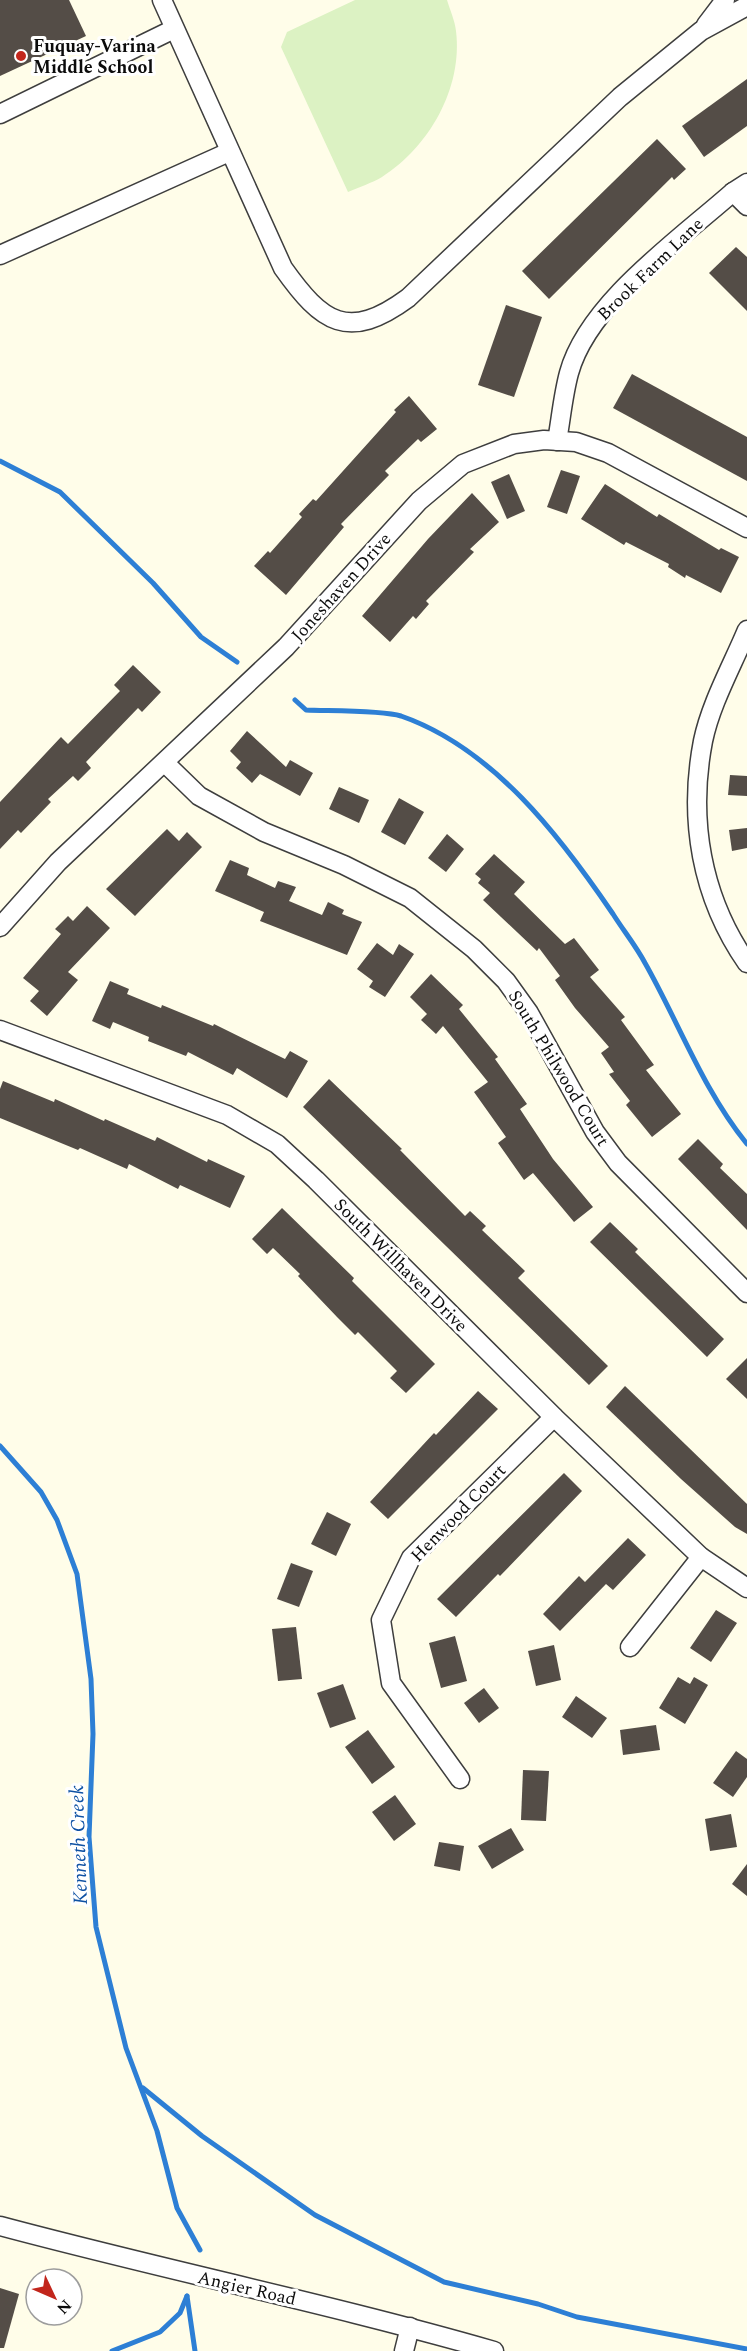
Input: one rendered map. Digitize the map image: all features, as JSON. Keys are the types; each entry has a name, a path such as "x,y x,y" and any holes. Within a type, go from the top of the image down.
{"street":[{"path":"162,0 283,268 305,299 327,316 357,323 383,316 408,298 620,97 701,31 747,6"},
{"path":"701,31 725,0"},
{"path":"0,114 174,29"},
{"path":"0,255 230,152"},
{"path":"740,187 747,206"},
{"name":"Brook Farm Lane","path":"556,441 569,371 595,320 627,285 740,187"},
{"name":"Joneshaven Drive","path":"0,927 58,862 165,763 318,614 419,501 463,464 514,444 576,442 608,453 747,528"},
{"path":"747,630 704,740 698,791 697,837 707,885 734,944 747,963"},
{"name":"South Philwood Court","path":"165,763 199,796 264,832 344,865 410,898 474,949 506,981 529,1013 595,1132 618,1163 747,1293"},
{"name":"South Willhaven Drive","path":"0,1030 227,1115 277,1144 554,1417 701,1557 747,1588"},
{"name":"Henwood Court","path":"460,1779 391,1683 381,1620 411,1558 554,1417"},
{"path":"630,1647 701,1557"},
{"name":"Angier Road","path":"0,2226 149,2266 410,2326 494,2351"},
{"path":"404,2351 410,2326"}],"green space":[{"path":"355,0 447,0 455,27 457,52 448,94 428,133 414,150 382,177 348,192 281,47 287,32"}],"building":[{"name":"Fuquay-Varina Middle School","path":"0,0 69,0 86,36 0,76"},
{"path":"747,79 747,126 704,157 682,126"},
{"path":"657,139 686,169 674,180 672,177 549,299 522,271"},
{"path":"736,247 747,257 747,311 709,273"},
{"path":"506,305 542,317 514,397 478,385"},
{"path":"632,374 747,437 747,481 613,408"},
{"path":"409,396 437,429 421,442 418,439 385,471 389,475 341,524 344,527 286,595 254,566 268,551 270,553 302,517 299,514 313,499 316,501 396,412 394,410"},
{"path":"561,470 580,476 567,514 547,507"},
{"path":"509,474 525,511 507,519 491,482"},
{"path":"605,484 657,517 659,514 719,550 721,548 739,557 721,593 686,575 685,578 668,567 669,564 626,542 624,545 581,519"},
{"path":"472,493 499,522 470,549 474,552 426,601 429,604 416,619 413,616 390,642 362,616 428,539"},
{"path":"133,665 161,692 142,712 138,708 86,762 91,768 78,781 73,776 48,799 51,802 21,833 18,830 0,849 0,802 61,737 68,744 120,691 114,685"},
{"path":"247,731 286,767 290,760 313,773 300,796 260,774 252,783 236,768 241,762 230,751"},
{"path":"730,775 747,776 747,796 728,795"},
{"path":"339,787 369,800 359,823 329,809"},
{"path":"399,798 424,812 405,845 381,832"},
{"path":"747,828 747,848 732,851 729,830"},
{"path":"167,829 179,841 187,832 202,847 135,916 106,889"},
{"path":"447,834 464,849 446,872 428,858"},
{"path":"494,854 525,882 514,894 565,944 574,938 599,970 590,977 625,1017 621,1020 654,1065 646,1070 681,1114 652,1137 626,1105 630,1101 609,1074 614,1072 601,1053 609,1047 575,1008 555,980 560,976 539,948 537,951 483,900 490,893 478,883 481,879 475,874"},
{"path":"230,860 249,868 247,875 275,888 278,881 296,887 289,901 322,915 328,902 344,910 342,914 362,922 347,955 260,921 264,912 215,891"},
{"path":"87,906 110,928 68,972 78,980 47,1016 30,1001 39,991 23,978 61,934 55,929 68,916 73,921"},
{"path":"377,943 393,955 399,944 414,954 385,997 369,987 373,981 357,969"},
{"path":"431,974 463,1005 459,1009 498,1057 495,1059 527,1104 520,1109 553,1159 593,1207 574,1222 533,1173 524,1180 498,1143 506,1137 474,1092 488,1082 443,1026 436,1034 421,1020 427,1014 410,997"},
{"path":"110,981 129,989 127,994 161,1008 162,1005 213,1026 214,1024 285,1059 290,1051 308,1061 287,1098 237,1068 233,1075 188,1052 186,1056 148,1041 149,1037 113,1022 110,1029 92,1021"},
{"path":"329,1079 402,1149 400,1150 465,1216 470,1211 486,1226 482,1230 525,1271 518,1278 608,1366 589,1385 303,1107"},
{"path":"3,1081 54,1102 55,1099 155,1141 157,1137 207,1162 208,1159 245,1176 230,1208 180,1185 178,1189 129,1164 127,1169 80,1148 78,1150 0,1118 0,1089"},
{"path":"698,1139 723,1164 720,1168 747,1194 747,1230 678,1159"},
{"path":"282,1208 354,1278 352,1281 435,1364 406,1393 390,1378 397,1371 358,1332 355,1335 298,1276 300,1274 273,1248 267,1254 252,1239"},
{"path":"610,1222 638,1249 635,1252 724,1339 707,1357 590,1242"},
{"path":"747,1358 747,1399 726,1379"},
{"path":"625,1386 747,1504 747,1534 735,1527 681,1479 606,1407"},
{"path":"478,1391 498,1409 388,1519 370,1502 434,1433 436,1435"},
{"path":"564,1473 582,1491 500,1576 498,1574 456,1617 437,1599"},
{"path":"327,1512 351,1524 336,1556 311,1544"},
{"path":"628,1538 646,1555 613,1590 606,1584 560,1631 543,1614 579,1576 585,1582"},
{"path":"291,1563 313,1571 299,1607 277,1599"},
{"path":"716,1610 737,1623 711,1662 690,1648"},
{"path":"296,1627 302,1679 278,1681 272,1629"},
{"path":"455,1636 467,1681 441,1688 429,1643"},
{"path":"554,1645 561,1680 536,1686 528,1651"},
{"path":"678,1677 690,1684 694,1677 708,1685 685,1724 659,1708"},
{"path":"343,1684 356,1719 330,1728 317,1693"},
{"path":"484,1688 499,1708 479,1723 464,1703"},
{"path":"576,1696 607,1718 592,1738 562,1717"},
{"path":"656,1725 660,1750 623,1755 620,1730"},
{"path":"368,1730 395,1767 372,1784 345,1747"},
{"path":"736,1751 747,1759 747,1777 733,1797 713,1783"},
{"path":"523,1770 549,1771 546,1821 521,1820"},
{"path":"395,1795 416,1824 394,1841 372,1812"},
{"path":"731,1814 737,1847 710,1851 705,1819"},
{"path":"511,1828 524,1850 492,1869 478,1846"},
{"path":"439,1842 464,1846 460,1871 434,1866"},
{"path":"747,1864 747,1896 732,1884"},
{"path":"0,2288 19,2294 4,2348 0,2348"}],"waterway":[{"path":"0,461 60,492 153,583 201,637 237,662"},
{"path":"295,700 306,710 392,714 434,730 465,749 495,772 522,798 570,855 638,950 704,1079 747,1144"},
{"name":"Kenneth Creek","path":"0,1446 41,1492 57,1520 77,1574 91,1679 93,1734 89,1837 96,1927 126,2048 157,2131 177,2208 200,2250"},
{"path":"143,2088 202,2136 315,2215 444,2282 538,2304 577,2317 747,2349"},
{"name":"Kenneth Creek","path":"187,2296 195,2351"},
{"path":"112,2351 160,2332 180,2313 187,2296"}],"place":[{"name":"Fuquay-Varina Middle School","path":"21,56"}]}
